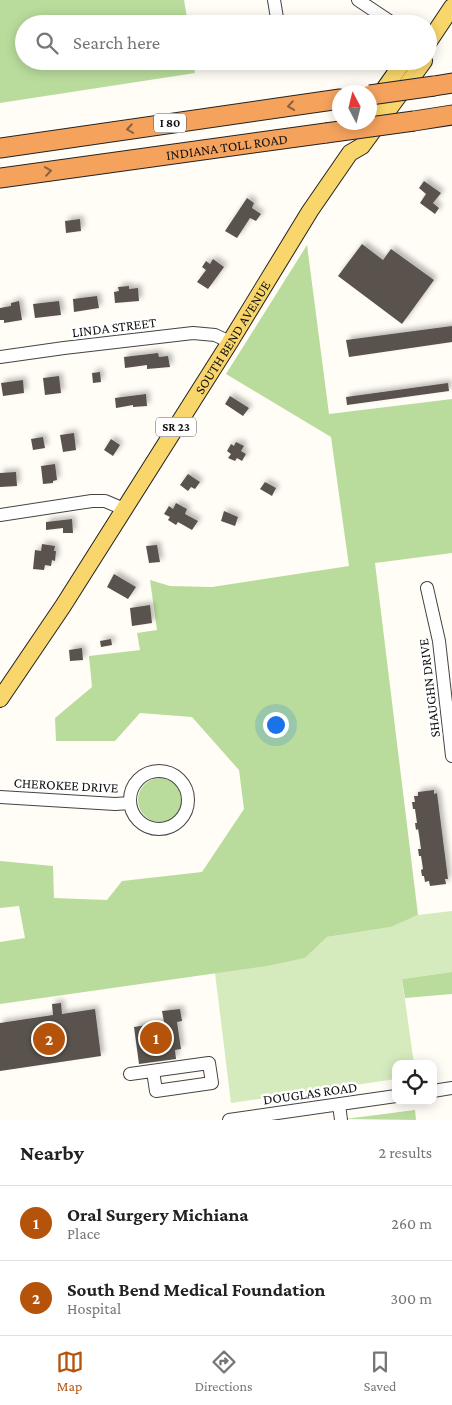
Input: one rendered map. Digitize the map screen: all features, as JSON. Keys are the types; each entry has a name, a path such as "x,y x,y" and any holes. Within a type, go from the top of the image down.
{"highway":[{"path":"377,94 443,85"},
{"name":"I 80","path":"0,148 332,100"},
{"name":"INDIANA TOLL ROAD","path":"0,178 452,116"}],"main road":[{"path":"437,30 452,7"},
{"path":"377,99 398,70"},
{"name":"SOUTH BEND AVENUE","path":"0,698 63,606 230,342 310,210 350,153 362,146 417,70"},
{"name":"SOUTH BEND AVENUE","path":"350,153 349,138 354,130"}],"street":[{"path":"274,0 276,15"},
{"path":"358,0 380,15"},
{"name":"LINDA STREET","path":"0,357 193,332 216,336 230,342"},
{"path":"0,515 92,501 105,501 124,509"},
{"name":"SHAUGHN DRIVE","path":"427,588 439,641 452,756"},
{"name":"CHEROKEE DRIVE","path":"160,771 169,772 182,781 188,797 188,806 179,822 162,829 144,825 137,819 130,803 131,794 138,780 152,772 160,771"},
{"name":"CHEROKEE DRIVE","path":"0,797 115,804 130,803"},
{"path":"130,1074 153,1071"},
{"path":"437,1090 452,1088"},
{"name":"DOUGLAS ROAD","path":"229,1120 392,1097"},
{"path":"339,1104 341,1120"}],"green space":[{"path":"0,0 184,0 186,15 15,15 15,70 194,70 195,73 0,103"},
{"path":"307,245 329,414 452,399 452,553 375,563 418,915 391,927 327,937 305,958 267,966 0,1004 0,942 25,938 19,906 0,908 0,861 53,866 54,898 107,900 122,881 202,872 244,809 239,770 192,717 140,713 115,741 56,741 55,718 92,687 89,656 140,650 137,633 157,630 150,580 170,586 212,587 349,566 331,437 226,374"},
{"path":"160,778 172,782 178,788 182,800 178,812 172,818 160,822 148,818 142,812 138,800 142,788 148,782"},
{"path":"452,911 452,972 402,979 413,1060 392,1060 392,1080 231,1103 215,973 305,958 327,937 391,927 418,915"},
{"path":"452,972 452,994 405,998 402,979"},
{"path":"415,1110 416,1120 345,1119"}],"building":[{"path":"424,181 441,193 433,203 439,208 435,214 420,203 426,194 419,188"},
{"path":"247,198 254,203 252,208 261,214 256,221 250,218 237,238 225,231"},
{"path":"80,219 81,231 66,233 65,221"},
{"path":"362,244 383,260 391,249 434,280 402,324 338,276"},
{"path":"213,259 224,267 208,289 197,282 206,270 202,267 206,261 210,264"},
{"path":"129,286 129,289 138,288 139,301 115,303 114,292 119,291 118,287"},
{"path":"97,296 99,308 74,312 73,299"},
{"path":"19,301 22,320 4,323 4,320 0,320 0,308 11,306 11,303"},
{"path":"59,301 61,315 35,318 33,304"},
{"path":"452,326 452,342 349,357 346,340"},
{"path":"158,353 159,357 168,356 170,367 147,369 147,365 125,368 124,357"},
{"path":"100,372 101,382 93,383 92,373"},
{"path":"59,376 61,393 45,395 43,378"},
{"path":"23,380 24,393 3,396 1,383"},
{"path":"448,383 449,391 347,405 346,397"},
{"path":"146,394 147,406 133,407 133,405 116,408 115,398"},
{"path":"230,396 249,408 243,416 225,404"},
{"path":"74,433 76,450 63,452 60,435"},
{"path":"43,437 45,448 33,450 31,439"},
{"path":"111,439 120,445 113,456 104,450"},
{"path":"236,442 244,446 241,451 246,454 242,461 237,458 235,461 228,458 231,454 227,451 231,444 234,446"},
{"path":"55,464 57,480 53,481 53,483 43,484 41,466"},
{"path":"16,472 17,486 0,487 0,473"},
{"path":"188,474 200,482 195,489 191,487 188,491 180,485"},
{"path":"265,482 276,488 272,496 260,489"},
{"path":"176,503 187,509 185,514 198,521 192,530 178,522 176,525 168,520 170,517 164,514 169,506 173,509"},
{"path":"224,511 238,517 235,526 221,521"},
{"path":"72,519 73,533 63,533 63,528 46,530 46,522"},
{"path":"42,544 55,546 55,561 52,560 51,566 45,565 44,570 33,569 35,550 41,551"},
{"path":"157,545 160,562 149,563 146,546"},
{"path":"114,574 136,587 128,599 107,587"},
{"path":"150,605 152,623 132,626 130,608"},
{"path":"111,639 112,645 101,647 100,641"},
{"path":"82,648 83,660 70,661 69,650"},
{"path":"434,790 434,794 437,793 448,879 445,879 446,884 430,886 429,881 425,882 424,876 422,876 421,870 423,869 418,849 421,849 418,829 416,830 415,809 413,809 412,802 415,802 414,796 418,796 418,792"},
{"path":"61,1003 62,1014 95,1009 101,1056 0,1071 0,1023 53,1015 52,1004"},
{"path":"180,1009 182,1021 177,1022 181,1049 175,1050 176,1059 139,1064 134,1027 164,1022 162,1011"}],"place":[{"name":"Oral Surgery Michiana","path":"156,1038"},
{"name":"South Bend Medical Foundation","path":"49,1039"}]}
